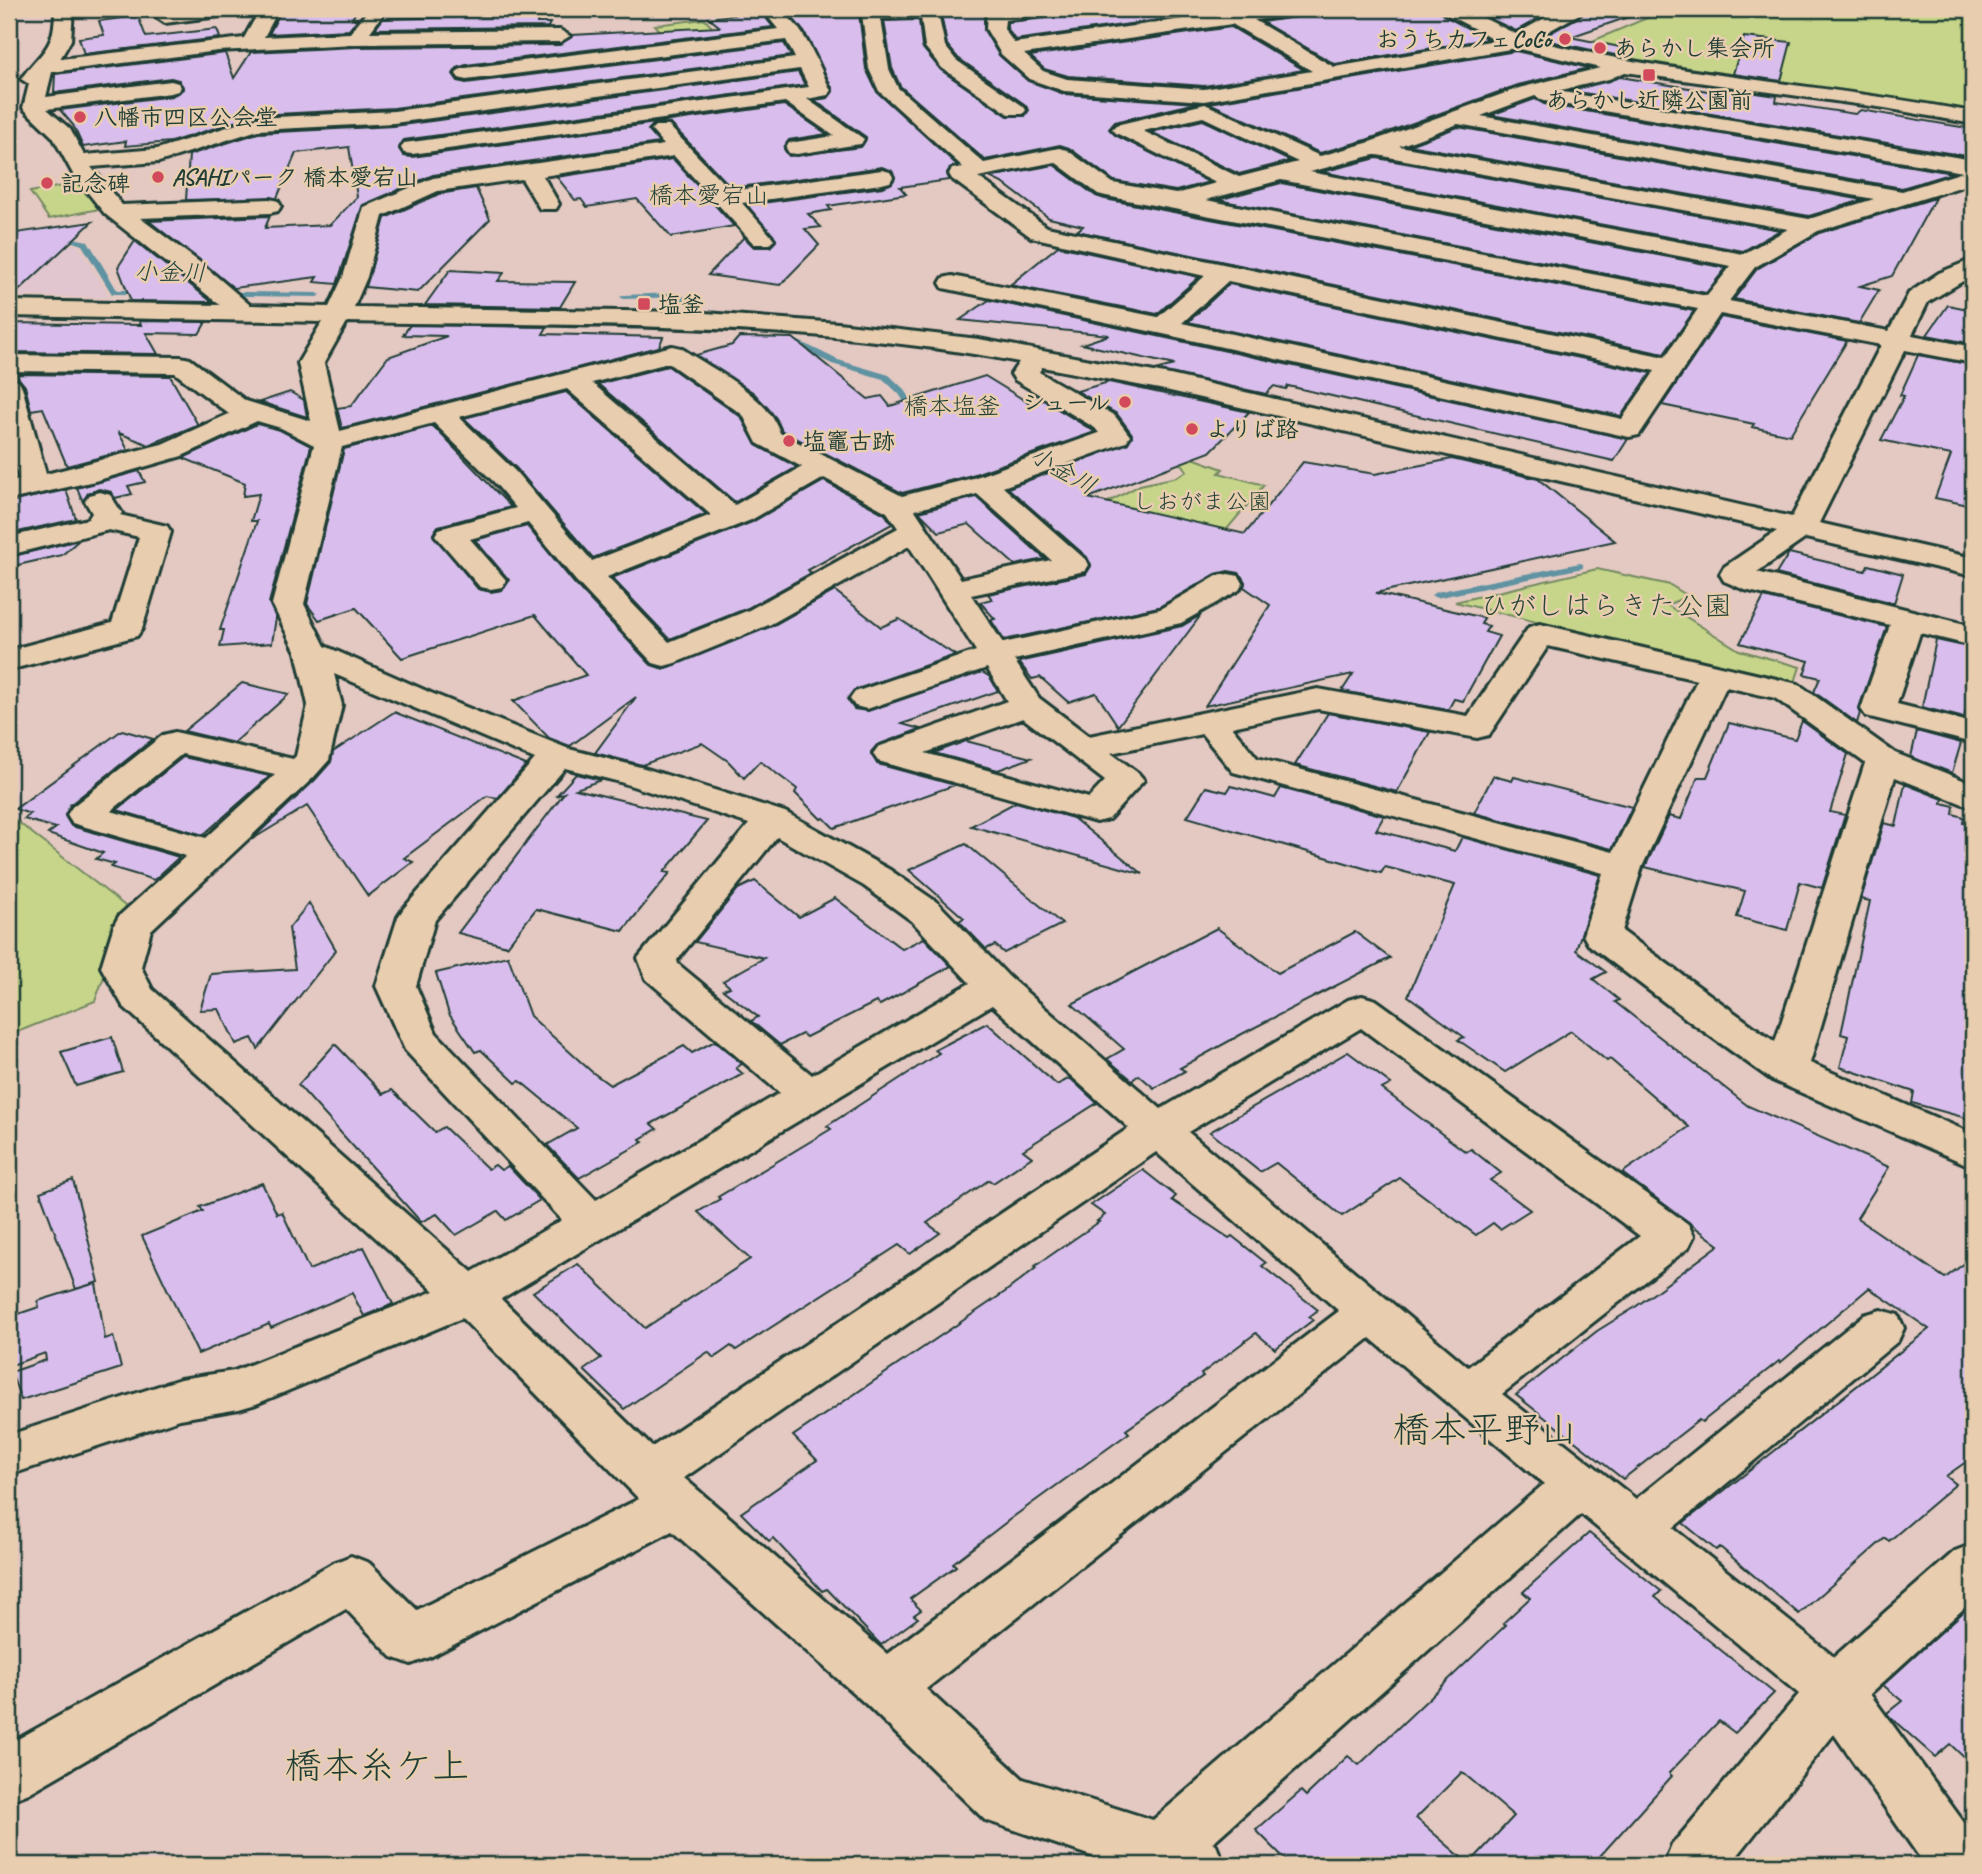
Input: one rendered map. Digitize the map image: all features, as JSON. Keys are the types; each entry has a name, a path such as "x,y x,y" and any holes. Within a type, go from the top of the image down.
{"street":[{"path":"26,98 64,39 64,9"},
{"path":"164,9 165,17 230,9 270,9 251,43"},
{"path":"356,37 378,9"},
{"path":"1046,9 995,12 995,29 1008,50 1036,75 1064,85 1203,95 1516,42 1568,9"},
{"path":"1008,50 1228,13 1294,9"},
{"path":"1451,9 1516,42 1619,67 1885,102 1973,118"},
{"path":"978,169 889,91 879,69 871,14 929,11 935,47 949,64 1016,110"},
{"path":"1228,13 1333,75"},
{"path":"412,148 821,91 792,33 778,18"},
{"path":"486,104 461,67 792,33"},
{"path":"43,68 251,43 356,37 560,36"},
{"path":"378,38 384,60"},
{"path":"76,162 159,155 256,124 394,117 808,62"},
{"path":"926,65 949,64"},
{"path":"879,69 902,67"},
{"path":"1175,201 1374,148 1526,92 1602,75 1619,67"},
{"path":"26,98 171,87"},
{"path":"1526,92 1973,167"},
{"path":"789,96 853,139 797,148"},
{"path":"26,98 33,108 62,134 76,162 117,212 230,300"},
{"path":"754,100 830,185"},
{"path":"1237,185 1123,129 1205,110 1318,163"},
{"path":"649,115 762,239"},
{"path":"394,117 433,186"},
{"path":"1457,118 1902,197"},
{"path":"1374,148 1810,226"},
{"path":"680,149 433,186 372,212 355,276 339,313 310,363 329,442 288,604 312,652 325,705 312,760 133,925 121,967 137,997 469,1296 663,1490 886,1688 1005,1801 1178,1858 1580,1484"},
{"path":"1671,366 1039,232 960,174 1059,155 1106,189 1973,355"},
{"path":"529,171 548,204"},
{"path":"1280,173 1747,261"},
{"path":"9,309 230,300 339,313 692,320 838,331 979,347 1170,383 1328,390 1629,429 1713,305 1747,261 1810,226 1973,176"},
{"path":"725,199 882,177"},
{"path":"117,212 270,206"},
{"path":"1973,267 1948,278 1918,298 1894,340 1802,527 1735,574 1756,583 1973,636"},
{"path":"1163,326 1223,273"},
{"path":"952,284 1163,326 1328,390 1802,527 1973,567"},
{"path":"9,363 181,365 236,407 291,422 329,442 672,354 692,320"},
{"path":"672,354 753,409 762,420 767,437 824,466 906,519 1027,705 1126,780 1096,811 890,754 1027,705"},
{"path":"440,414 505,477 587,574 664,656 760,617 906,519 983,484 1116,436 1105,422 1024,374 1035,357"},
{"path":"573,380 732,518"},
{"path":"9,387 22,488 85,475 172,450 255,412"},
{"path":"587,574 732,518 824,466"},
{"path":"9,546 98,525 107,513 85,475"},
{"path":"951,590 1074,565 983,484"},
{"path":"491,580 450,535 535,512"},
{"path":"9,627 15,658 126,629 156,532 102,520"},
{"path":"867,699 994,655 1170,616 1228,583"},
{"path":"1908,620 1878,709 1973,733"},
{"path":"1083,748 1318,699 1477,727 1540,634 1786,691 1883,760 1973,797"},
{"path":"312,652 419,700 557,756 632,775 772,820 877,878 925,912 995,986 1158,1130 1467,1394 1835,1691 1960,1865"},
{"path":"1716,674 1624,867 1602,935 1702,1011 1787,1070 1973,1152"},
{"path":"1210,722 1245,765 1624,867"},
{"path":"213,852 85,815 174,742 301,771"},
{"path":"557,756 416,917 396,986 419,1040 591,1223"},
{"path":"1787,1070 1883,760"},
{"path":"772,820 657,958 660,970 808,1095"},
{"path":"9,1455 180,1399 239,1390 469,1296 995,986"},
{"path":"9,1774 351,1579 411,1640 663,1490 1158,1130 1362,1009 1672,1236 1467,1394"},
{"path":"886,1688 1371,1312"},
{"path":"1636,1529 1881,1328"},
{"path":"1693,1865 1835,1691 1973,1567"}],"shaded area":[{"path":"62,244 78,246 109,297 9,296 9,251"}],"green space":[{"path":"1668,9 1934,9 1973,12 1973,112 1627,64 1571,50"},
{"path":"704,19 723,38 673,45 655,25"},
{"path":"79,183 99,209 49,219 30,192"},
{"name":"しおがま公園","path":"1140,439 1223,469 1219,473 1264,485 1223,534 1097,508 1140,485 1177,477 1187,471 1183,465 1130,446"},
{"name":"ひがしはらきた公園","path":"1597,569 1670,585 1688,596 1667,605 1739,650 1800,667 1794,685 1455,602"},
{"path":"9,815 129,909 95,1001 17,1032 9,1067"}],"building":[{"path":"282,9 357,9 352,19 358,19 349,30 269,34"},
{"path":"764,9 865,9 859,14 866,69 877,92 957,165 947,173 949,180 900,187 906,194 828,206 831,210 808,214 821,227 805,229 819,245 780,285 708,275 744,237 754,247 770,247 776,241 747,205 883,187 892,183 895,178 892,171 882,167 732,188 671,124 655,123 784,105 827,134 789,140 784,149 789,156 861,147 866,137 814,100 828,98 833,90 805,33 789,14 779,10 766,18 773,27 466,65 457,68 453,74 458,81 466,83 784,43 791,56 394,108 256,115 171,142 125,146 126,141 83,147 73,125 60,110 172,96 183,89 179,80 171,78 54,93 55,74 225,53 234,78 251,52 356,47 560,45 572,35 720,27 709,18 765,11"},
{"path":"940,9 984,9 984,30 999,55 1028,81 1064,94 1197,103 1115,122 1109,129 1115,135 1209,182 1176,191 1114,181 1069,148 1060,145 985,160 900,86 892,68 884,21 919,20 922,47 941,70 1008,116 1025,116 1029,110 1024,104 958,58 947,45"},
{"path":"1058,9 1216,9 1216,12 1015,40 1007,28 1007,22 1047,18 1054,16"},
{"path":"1307,9 1439,9 1443,15 1488,39 1335,64 1262,22 1303,16"},
{"path":"1470,9 1556,9 1516,31"},
{"path":"1586,9 1633,9 1634,15 1570,37 1625,48 1615,55 1540,39 1582,15"},
{"path":"539,15 537,23 550,23 548,27 375,29 383,19"},
{"path":"138,16 146,37 217,29 220,38 84,54 79,38 104,35 99,21"},
{"path":"1231,27 1304,70 1204,86 1068,76 1044,69 1030,56"},
{"path":"1744,37 1791,42 1781,81 1733,74"},
{"path":"1516,51 1589,68 1518,85 1366,140 1320,153 1209,103"},
{"path":"798,72 805,85 404,140 399,149 404,156 412,157 655,123 648,130 659,143 433,175 363,205 337,284 314,282 317,277 234,288 149,221 270,216 265,228 330,225 357,197 349,147 296,153 277,198 186,200 189,155 258,133 394,126"},
{"path":"1620,77 1727,94 1728,89 1777,96 1776,102 1855,114 1861,110 1973,129 1973,157 1571,91"},
{"path":"1535,99 1544,104 1952,173 1902,188 1491,115"},
{"path":"1203,120 1290,161 1239,174 1151,132"},
{"path":"1458,127 1863,200 1809,216 1409,145"},
{"path":"1377,158 1780,230 1743,251 1322,172"},
{"path":"673,159 734,226 671,237 637,199 587,207 581,199 575,200 557,177"},
{"path":"1054,165 1096,196 1105,199 1694,311 1664,354 1077,231 1083,226 1049,218 1004,184 989,177"},
{"path":"1281,183 1726,268 1706,293 1218,200"},
{"path":"476,188 490,219 418,292 366,287 385,218 439,194"},
{"path":"1935,198 1892,276 1860,286 1879,290 1859,323 1734,299 1757,269 1819,233"},
{"path":"92,222 11,298 9,298 9,234"},
{"path":"135,241 212,302 131,301 118,267"},
{"path":"1058,246 1199,277 1157,314 1010,285"},
{"path":"450,270 504,273 498,281 575,282 560,307 425,305"},
{"path":"1229,284 1651,373 1621,416 1188,322"},
{"path":"989,300 1628,439 1614,461 1288,386 1286,389 1274,386 1266,394 1155,370 1174,365 1082,344 1109,335 960,320"},
{"path":"1948,305 1973,310 1973,344 1927,335"},
{"path":"1721,317 1847,341 1790,435 1752,427 1754,424 1662,405"},
{"path":"139,321 206,322 199,334 146,333 158,354 9,352 9,323 141,325"},
{"path":"410,325 547,327 543,334 663,337 659,347 342,428 337,408 351,406 388,357 447,336 403,335"},
{"path":"739,337 793,338 868,399 882,396 890,406 985,376 1029,403 1043,400 1095,432 972,475 902,493 782,431 776,418 754,393 696,355 732,345"},
{"path":"1918,355 1973,365 1973,506 1935,498 1951,455 1881,440 1904,396 1900,395"},
{"path":"668,366 741,417 756,445 797,467 735,502 598,384"},
{"path":"15,374 170,376 198,425 149,445 119,433 128,450 67,466 43,408 31,410 25,386"},
{"path":"1109,382 1249,412 1210,452 1088,498 1245,534 1303,462 1375,474 1452,459 1538,479 1615,541 1376,593 1484,618 1481,624 1489,626 1485,632 1499,636 1463,701 1454,699 1448,710 1342,691 1353,674 1205,706 1270,605 1244,587 1245,582 1239,573 1228,571 1216,574 1159,607 1004,640 991,620 995,619 980,602 992,599 988,594 1086,574 1091,566 1087,557 1008,488 1128,443 1132,434 1117,414 1077,391"},
{"path":"290,392 304,400 307,417 260,402"},
{"path":"566,392 706,514 593,558 517,469 464,418"},
{"path":"257,424 280,430 311,446 269,603 276,618 272,643 220,647 224,630 220,630 257,521 251,521 259,494 243,496 245,483 183,458"},
{"path":"433,426 511,507 438,526 433,534 478,589 491,592 502,590 509,580 475,540 527,526 574,583 651,665 663,669 772,626 835,591 881,627 899,619 955,655 854,690 847,699 854,709 868,711 982,672 990,677 998,691 902,724 920,729 877,745 871,752 877,764 955,785 834,828 795,793 797,789 760,761 744,778 728,761 702,743 642,765 595,753 636,697 570,746 549,738 513,701 586,675 535,615 402,658 356,608 319,620 307,604 344,449"},
{"path":"139,471 145,482 128,486 132,494 115,498 111,492 99,489 88,493 83,502 77,488"},
{"path":"824,481 885,514 892,524 808,570 811,573 748,608 670,639 612,578 752,522"},
{"path":"66,490 76,519 9,534 9,502"},
{"path":"976,497 1045,559 1015,565 969,524 939,532 919,512"},
{"path":"79,540 62,555 9,567 9,557"},
{"path":"1789,553 1865,571 1868,565 1903,574 1894,603 1776,574"},
{"path":"1764,597 1887,627 1859,708 1857,723 1814,692 1820,678 1804,674 1809,661 1740,643"},
{"path":"1201,615 1118,726 1096,693 1068,702 1040,677 1032,679 1019,662 1182,626"},
{"path":"1936,640 1973,648 1965,684 1971,685 1964,718 1922,707"},
{"path":"242,683 289,694 234,743 184,731"},
{"path":"394,712 526,765 498,798 487,796 404,858 413,862 368,896 307,806 251,840 315,780 331,762 333,752"},
{"path":"1328,713 1430,732 1397,792 1295,765"},
{"path":"1802,721 1848,754 1830,812 1845,815 1822,888 1800,882 1787,930 1737,917 1745,891 1645,867 1669,816 1681,819 1698,777 1707,777 1729,723 1795,739"},
{"path":"122,730 153,739 70,805 65,816 71,826 179,857 154,880 111,867 115,864 96,859 103,853 48,834 56,828 24,819 30,814 15,809"},
{"path":"1917,731 1961,743 1952,773 1911,757"},
{"path":"966,741 1031,758 998,770 934,753"},
{"path":"183,757 270,776 203,835 117,810"},
{"path":"576,774 601,780 576,789 707,821 664,872 670,873 623,931 536,909 507,946 458,933 564,793 556,796"},
{"path":"1493,776 1512,781 1514,777 1632,807 1612,849 1474,813"},
{"path":"1905,784 1943,799 1942,803 1954,806 1953,814 1964,817 1963,823 1973,826 1973,1120 1912,1103 1914,1092 1840,1067 1848,1036 1841,1034 1870,901 1861,899 1884,823 1896,826"},
{"path":"1231,786 1275,798 1281,788 1384,816 1376,830 1455,851 1462,837 1600,875 1576,950 1606,972 1593,979 1619,1000 1615,1002 1748,1106 1889,1167 1857,1218 1945,1278 1973,1257 1973,1457 1946,1476 1956,1484 1889,1541 1885,1538 1799,1614 1720,1547 1716,1550 1683,1523 1929,1329 1869,1288 1780,1363 1779,1361 1702,1422 1699,1420 1623,1479 1516,1395 1597,1331 1634,1308 1719,1245 1622,1173 1689,1127 1610,1059 1607,1061 1571,1031 1505,1072 1458,1040 1464,1037 1408,996 1455,885 1385,867 1381,873 1187,817 1206,787 1227,792"},
{"path":"1016,802 1073,818 1143,874 971,826"},
{"path":"966,844 1062,924 1004,953 995,945 986,949 959,921 964,918 909,870"},
{"path":"755,881 799,917 835,898 902,949 924,938 951,966 880,1005 876,1002 806,1037 802,1034 780,1045 751,1021 758,1017 723,990 730,987 723,981 764,958 695,942 738,889"},
{"path":"309,903 336,950 258,1049 252,1038 236,1044 219,1009 200,1010 211,974 295,969 289,928"},
{"path":"1217,928 1278,973 1355,932 1390,958 1180,1068 1185,1071 1154,1088 1139,1075 1132,1080 1107,1059 1124,1049 1072,1004"},
{"path":"508,956 530,1016 610,1085 684,1046 692,1053 715,1041 742,1064 736,1068 743,1074 651,1124 657,1129 640,1139 643,1142 579,1178 547,1145 577,1128 520,1081 516,1083 481,1050 475,1052 449,1014 436,973"},
{"path":"987,1023 1057,1085 1070,1078 1097,1103 1023,1150 1032,1157 993,1183 989,1180 927,1223 940,1233 910,1254 899,1245 736,1350 731,1346 714,1358 708,1352 624,1409 584,1370 601,1358 533,1292 578,1264 645,1328 750,1259 698,1212 720,1199 718,1197 831,1129 827,1126 939,1053 935,1050"},
{"path":"112,1037 123,1072 76,1086 61,1052"},
{"path":"335,1044 383,1094 392,1090 435,1132 444,1127 488,1169 495,1165 501,1170 508,1166 540,1200 506,1220 498,1211 456,1235 437,1214 421,1222 298,1085"},
{"path":"1348,1052 1391,1084 1382,1089 1466,1152 1471,1149 1501,1173 1490,1180 1530,1210 1500,1229 1493,1223 1476,1235 1400,1178 1342,1216 1276,1163 1260,1172 1210,1132"},
{"path":"1143,1170 1176,1196 1172,1200 1229,1238 1232,1236 1266,1263 1262,1266 1318,1310 1309,1317 1313,1320 1275,1349 1256,1333 1201,1374 1203,1376 1126,1430 1129,1433 1013,1517 953,1563 956,1566 910,1599 921,1610 914,1615 918,1618 881,1645 827,1589 822,1591 773,1538 769,1541 741,1513 817,1460 793,1436 1005,1292 1036,1268 1035,1266 1099,1222 1097,1221 1105,1215 1091,1205"},
{"path":"73,1180 99,1282 76,1289 40,1192"},
{"path":"262,1183 277,1214 282,1212 309,1270 364,1247 393,1304 364,1316 352,1293 271,1328 269,1324 198,1354 142,1236 203,1211 200,1207"},
{"path":"96,1283 105,1339 113,1336 121,1368 21,1400 11,1372 46,1360 45,1353 9,1366 9,1317 39,1307 38,1301"},
{"path":"1589,1533 1661,1591 1655,1597 1774,1693 1735,1733 1719,1721 1669,1773 1672,1776 1592,1865 1291,1865 1256,1830 1301,1791 1306,1796 1348,1756 1359,1765 1506,1625 1503,1623 1530,1598 1523,1592","holes":["1462,1772 1514,1816 1469,1864 1416,1818"]},
{"path":"1973,1603 1973,1766 1950,1744 1935,1757 1891,1718 1887,1713 1902,1701 1883,1685"}],"waterway":[{"name":"小金川","path":"59,243 73,240 85,243 115,292 142,292"},
{"name":"小金川","path":"184,293 317,295"},
{"name":"小金川","path":"624,297 675,295 700,304"},
{"name":"小金川","path":"796,343 835,362 886,377 902,392 915,412"},
{"name":"小金川","path":"1436,595 1580,566"}],"place":[{"name":"おうちカフェCoCo","path":"1565,39"},
{"name":"あらかし集会所","path":"1600,48"},
{"name":"あらかし近隣公園前","path":"1649,75"},
{"name":"八幡市四区公会堂","path":"80,117"},
{"name":"ASAHIパーク 橋本愛宕山","path":"158,177"},
{"name":"記念碑","path":"47,183"},
{"name":"塩釜","path":"644,304"},
{"name":"シュール","path":"1125,402"},
{"name":"よりば路","path":"1192,429"},
{"name":"塩竈古跡","path":"789,441"}],"district":[{"name":"橋本愛宕山","path":"709,195"},
{"name":"橋本塩釜","path":"952,406"},
{"name":"橋本平野山","path":"1485,1429"},
{"name":"橋本糸ケ上","path":"377,1765"}]}
